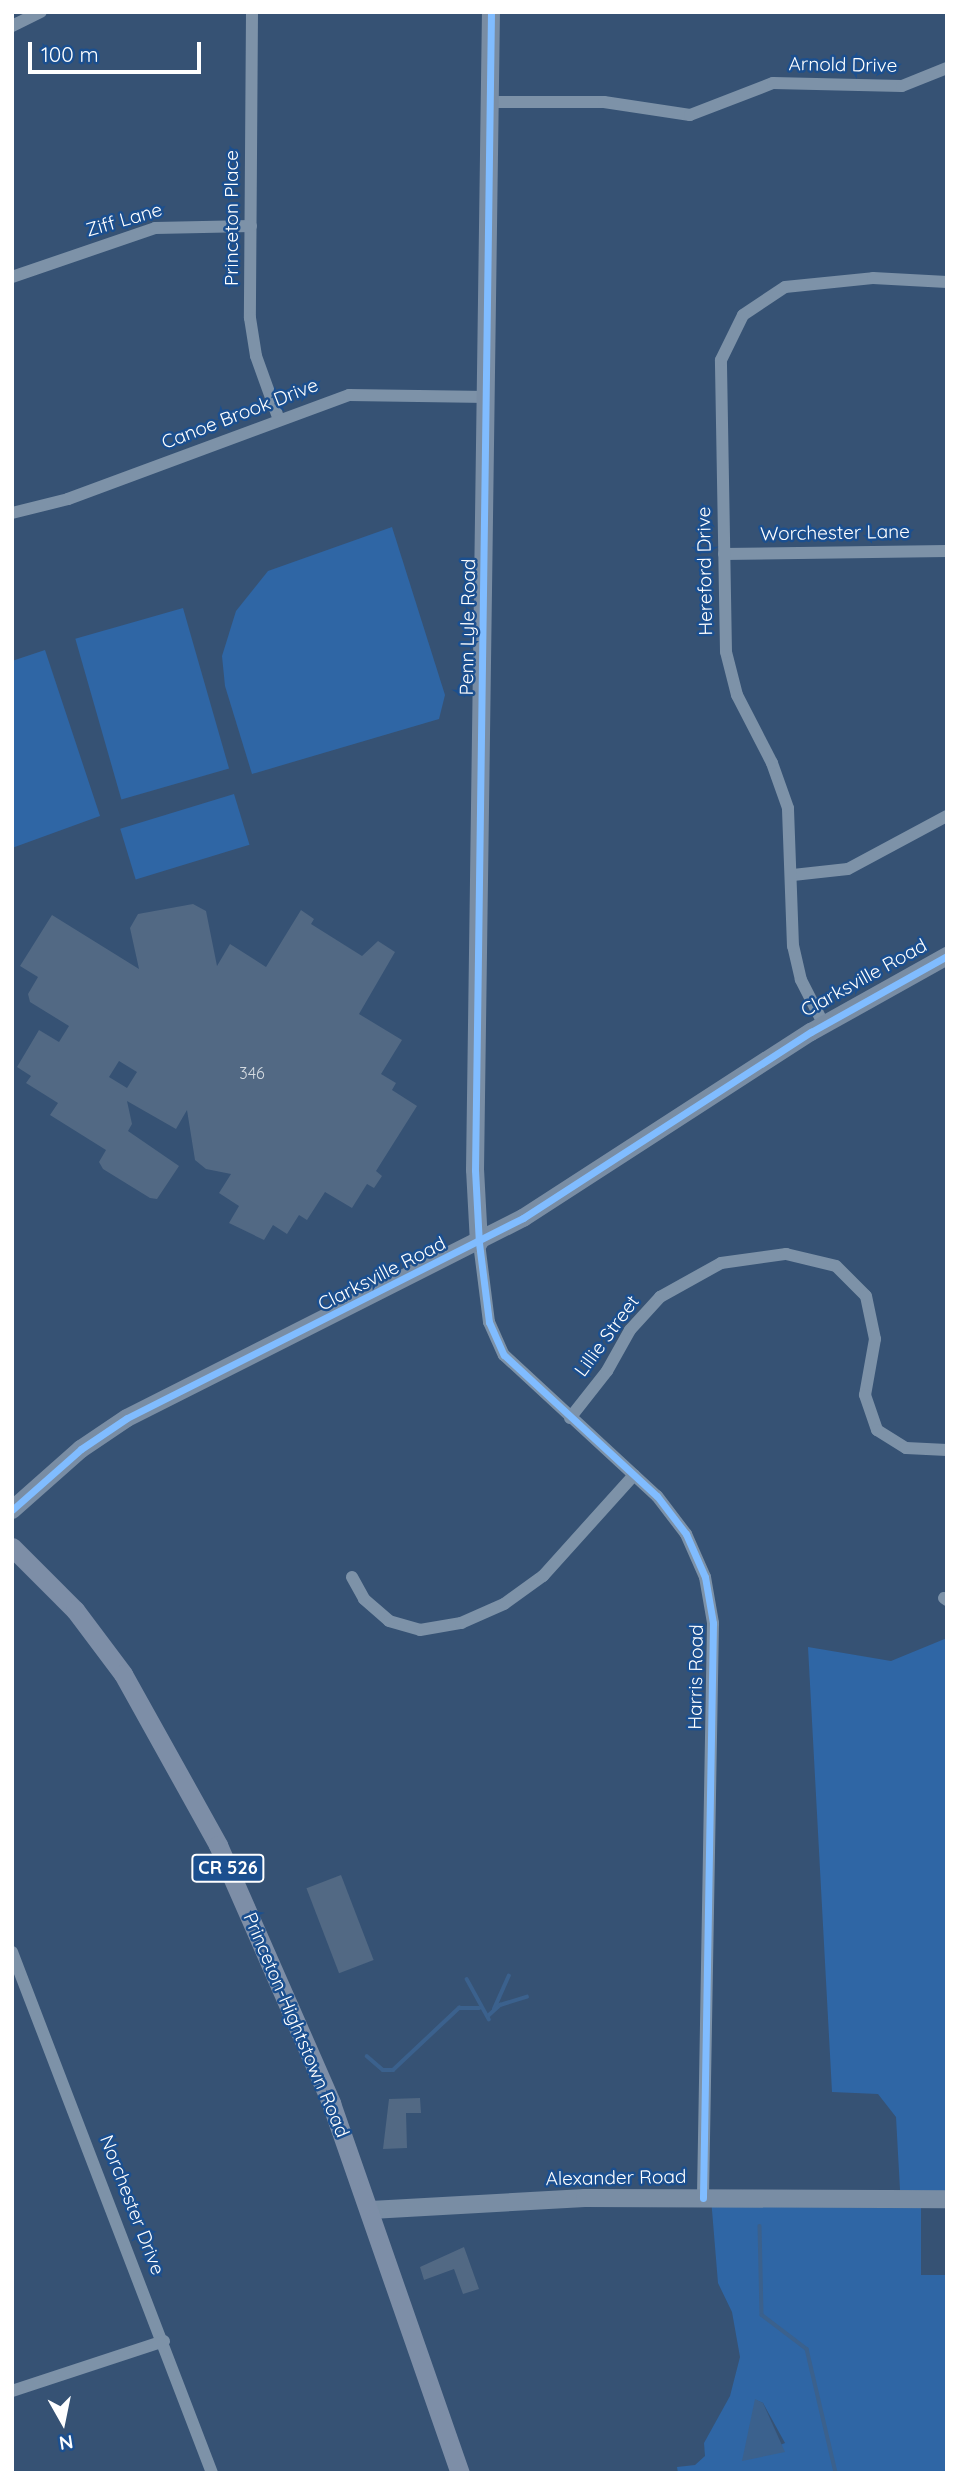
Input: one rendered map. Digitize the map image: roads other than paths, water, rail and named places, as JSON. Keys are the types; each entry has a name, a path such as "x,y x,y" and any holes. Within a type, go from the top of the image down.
{"main road":[{"name":"Princeton-Hightstown Road","path":"12,1547 75,1610 161,1738 238,1892 331,2103 460,2473"}],"street":[{"path":"12,26 41,12"},
{"name":"Princeton Place","path":"252,12 252,336 279,420"},
{"name":"Penn Lyle Road","path":"479,1242 475,1170 488,397 491,12"},
{"name":"Arnold Drive","path":"491,102 604,102 690,114 773,83 902,86 947,68"},
{"name":"Ziff Lane","path":"12,277 155,228 251,226"},
{"name":"Hereford Drive","path":"824,1025 796,965 792,830 781,783 730,674 719,375 726,344 743,315 770,294 800,283 947,282"},
{"name":"Canoe Brook Drive","path":"12,513 68,499 279,420 367,393 488,397"},
{"name":"Worchester Lane","path":"724,554 947,551"},
{"path":"793,875 848,869 947,816"},
{"name":"Clarksville Road","path":"12,1510 81,1449 127,1418 479,1242 824,1025 947,956"},
{"name":"Harris Road","path":"479,1242 496,1340 515,1368 634,1475 686,1534 705,1577 713,1623 703,2198"},
{"name":"Lillie Street","path":"570,1418 607,1371 630,1330 660,1297 721,1263 786,1254 836,1266 866,1296 875,1339 865,1395 877,1430 906,1448 947,1450"},
{"path":"352,1577 364,1599 389,1621 420,1630 461,1623 504,1604 543,1576 634,1475"},
{"name":"Norchester Drive","path":"12,1952 212,2473"},
{"name":"Alexander Road","path":"370,2210 585,2198 947,2199"},
{"path":"12,2391 163,2341"}],"waterway":[{"path":"494,2009 509,1976"},
{"path":"467,1979 489,2019"},
{"path":"489,2015 500,2005 527,1997"},
{"path":"367,2056 383,2070 393,2070 459,2008 479,2008"},
{"path":"760,2226 762,2315 807,2349 836,2473"}]}
